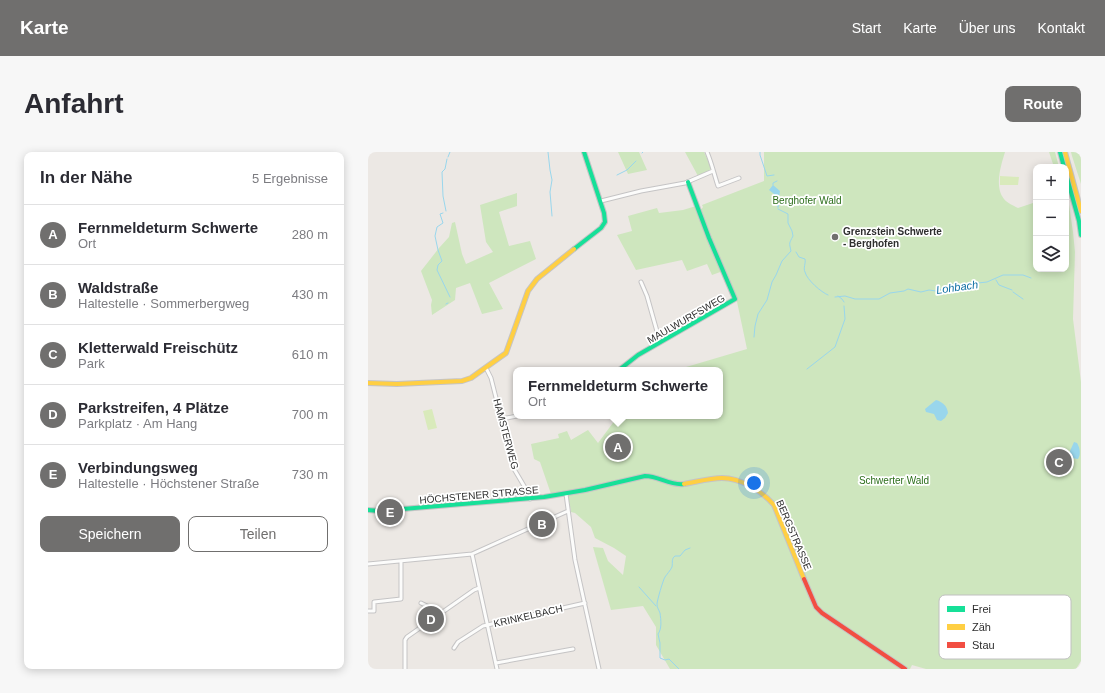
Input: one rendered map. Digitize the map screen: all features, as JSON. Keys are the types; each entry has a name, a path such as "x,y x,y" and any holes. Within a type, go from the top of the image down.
{"main road":[{"path":"368,383 402,384 462,381 469,379 506,353 532,285 551,266 603,226 606,218 584,152"},
{"path":"1060,152 1063,164"},
{"path":"1065,152 1081,235"},
{"path":"1069,181 1081,211"},
{"name":"MAULWURFSWEG","path":"622,367 633,358 736,299 709,238 688,182"},
{"name":"BERGSTRASSE","path":"566,494 645,476 658,477 676,484 725,478 745,484 769,498 774,505 816,607 822,613 904,669"},
{"name":"HÖCHSTENER STRASSE","path":"368,510 379,511 530,499 566,494"}],"street":[{"path":"707,152 713,165 713,171 718,186 739,178"},
{"path":"601,201 641,191 688,182 713,171"},
{"path":"641,282 647,296 660,342"},
{"name":"HAMSTERWEG","path":"486,368 491,378 514,469 530,496 530,499"},
{"path":"502,419 513,417"},
{"path":"566,494 574,560 599,669"},
{"path":"368,564 472,554 568,511"},
{"path":"472,554 497,669"},
{"path":"368,610 374,610 374,602 401,599 401,561"},
{"path":"405,669 405,640 407,637 479,588"},
{"path":"421,603 439,614"},
{"name":"KRINKELBACH","path":"454,648 458,642 487,625 585,603"},
{"path":"496,663 573,649"}],"green space":[{"path":"618,152 639,152 647,170 628,174"},
{"path":"685,152 704,152 711,167 710,171 698,176"},
{"name":"Schwerter Wald","path":"764,152 1005,152 999,176 999,188 1001,194 1004,199 1018,208 1033,203 1033,272 1069,272 1069,205 1075,252 1073,319 1081,382 1081,661 1076,669 926,669 912,665 910,669 670,669 656,645 656,627 643,606 611,610 593,547 603,548 608,561 623,575 626,556 595,538 591,527 575,513 571,512 568,496 571,494 571,490 551,494 540,462 534,459 531,444 559,438 558,434 567,431 571,440 588,430 598,443 616,419 723,419 723,367 686,367 747,349 736,297 710,238 700,211 703,207 702,205 764,181"},
{"path":"1049,152 1055,152 1058,164 1053,164"},
{"path":"1071,152 1081,152 1081,184 1072,156"},
{"path":"1000,176 1019,177 1018,185 1000,185"},
{"path":"517,193 517,206 499,212 509,246 530,241 536,259 489,283 503,309 482,314 470,283 456,288 455,300 432,315 432,300 421,271 449,237 452,223 455,222 462,254 466,264 493,252 486,242 480,205"},
{"path":"696,206 723,271 712,275 707,264 687,271 682,260 636,270 617,235 632,231 628,216 657,208 659,213 683,210"},
{"path":"432,409 437,428 428,430 423,411"}],"water":[{"path":"773,185 780,191 780,202 778,209 774,194 769,190"},
{"path":"936,400 941,402 947,408 948,413 941,421 937,420 934,414 926,412 925,409"},
{"path":"1074,442 1077,443 1079,449 1080,455 1078,459 1070,457 1070,451"}],"waterway":[{"path":"448,157 450,152"},
{"path":"548,152 552,180 550,192 552,216"},
{"name":"Lohbach","path":"760,152 767,176 774,175"},
{"path":"446,211 443,196 442,172 445,169 447,159"},
{"path":"617,175 627,170 636,161"},
{"name":"Lohbach","path":"773,185 773,183 777,181"},
{"path":"754,337 758,314 767,300 772,282 782,261 791,251 790,243 793,236 788,223 788,214 778,209"},
{"path":"443,213 440,214 443,223 437,227 435,236 442,261 438,265 437,270 450,297"},
{"name":"Lohbach","path":"796,252 799,257 805,259 804,270 808,279 818,289 828,295"},
{"name":"Lohbach","path":"835,297 845,296 855,299 879,299 890,293 908,289 921,292 929,290 936,291 951,286 987,282 1003,275 1023,275 1031,278"},
{"path":"996,280 999,285 1012,290"},
{"path":"1013,292 1023,299"},
{"name":"Lohbach","path":"838,296 844,302"},
{"path":"807,369 835,347 845,319 844,306"},
{"path":"1045,463 1062,462 1071,457"},
{"path":"679,669 669,659 665,660 660,658 660,643 658,634 661,621 657,604 664,579 672,567 673,558 675,556 680,556 685,550 690,548"},
{"path":"639,587 656,606"}],"traffic: fast":[{"path":"574,249 601,228 605,222 604,213 584,152"},
{"path":"1060,152 1063,164"},
{"path":"623,367 638,355 735,299 709,238 688,182"},
{"path":"1069,185 1079,221 1081,235"},
{"path":"368,510 379,511 544,497 585,490 645,476 650,476 674,484 684,484"}],"traffic: slow":[{"path":"1065,152 1081,211"},
{"path":"368,383 397,384 462,381 471,378 506,353 528,291 537,279 574,249"},
{"path":"684,484 722,478 736,480 757,490 774,505 804,579"}],"traffic: jam":[{"path":"804,579 816,607 822,613 905,669"}],"place":[{"name":"Grenzstein Schwerte - Berghofen","path":"835,237"},
{"name":"Fernmeldeturm Schwerte","path":"618,447"},
{"name":"Kletterwald Freischütz","path":"1059,462"},
{"name":"Verbindungsweg","path":"390,512"},
{"name":"Waldstraße","path":"542,524"},
{"name":"Parkstreifen, 4 Plätze","path":"431,619"}],"park label":[{"name":"Berghofer Wald","path":"807,200"}]}
